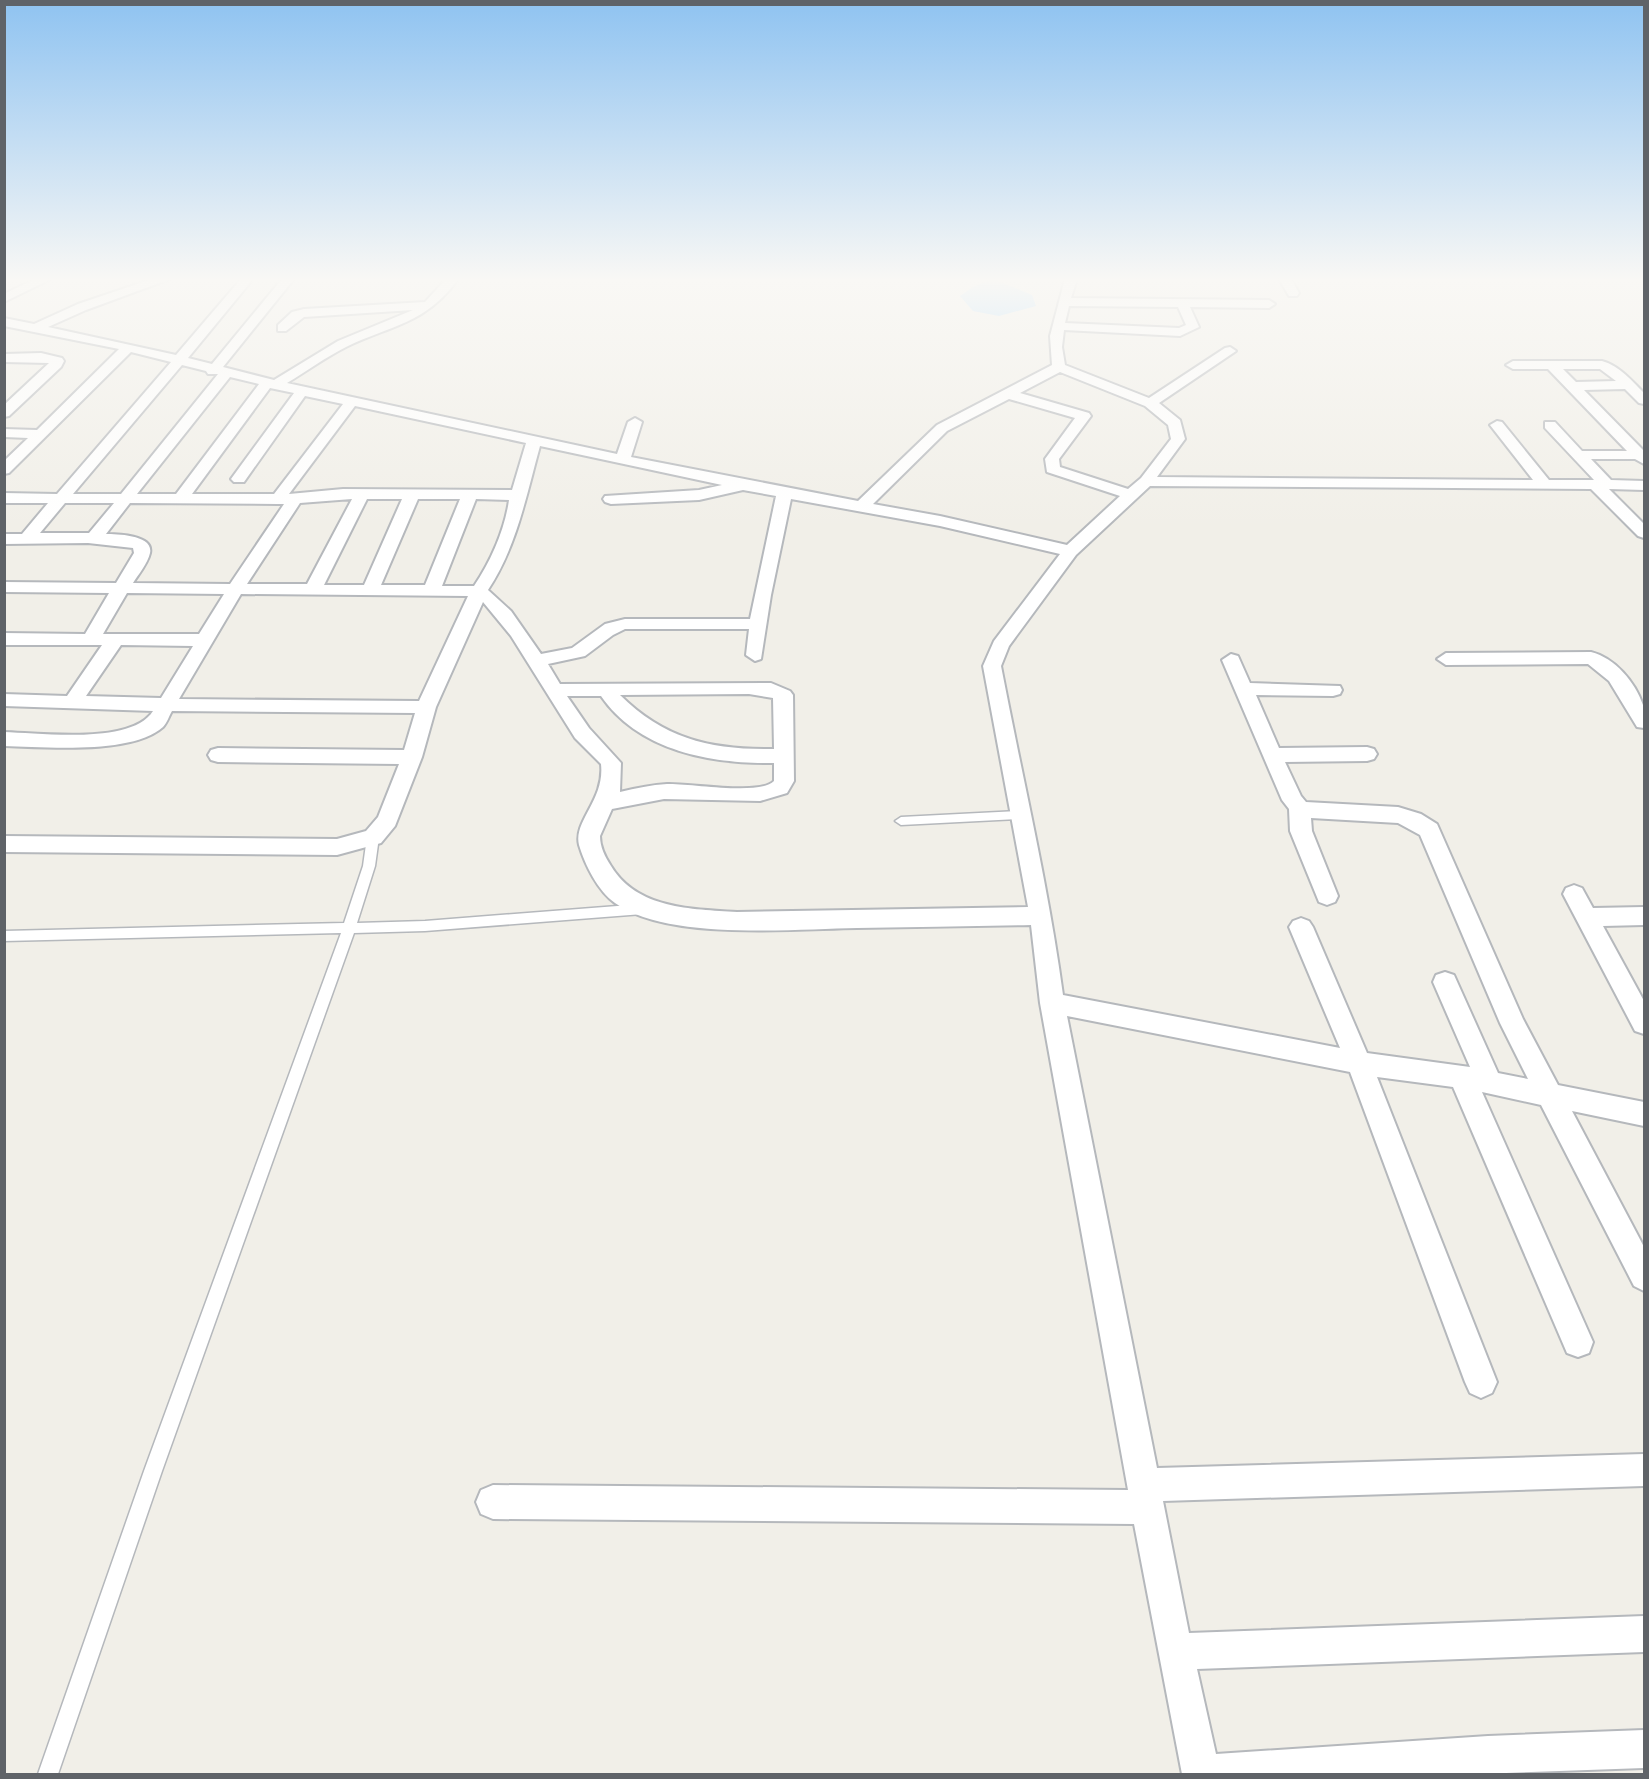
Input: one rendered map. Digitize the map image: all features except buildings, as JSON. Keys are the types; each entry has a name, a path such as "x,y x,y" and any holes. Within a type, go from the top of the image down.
{"street":[{"path":"4,413 54,367 56,362"},
{"path":"4,470 113,362"},
{"path":"180,362 302,391 622,460 1070,551"},
{"path":"26,539 180,362"},
{"path":"93,539 226,362"},
{"path":"182,497 271,384 310,362"},
{"path":"1057,362 1059,367 1150,403 1164,412 1178,430 1174,447 1139,488 1070,551 1000,645 993,666 1019,815 1041,916 1052,1003 1175,1652 1201,1774"},
{"path":"1150,403 1213,362"},
{"path":"1551,364 1643,457"},
{"path":"1513,365 1602,365 1610,368 1644,400"},
{"path":"861,507 942,428 1059,367"},
{"path":"1572,386 1629,385"},
{"path":"239,479 302,391"},
{"path":"1008,394 1084,416 1052,459 1052,469 1139,488 1644,485"},
{"path":"4,740 128,737 144,731 156,722 286,499 352,401"},
{"path":"622,460 635,422"},
{"path":"1497,425 1545,485"},
{"path":"1550,425 1644,533"},
{"path":"4,433 41,434"},
{"path":"4,844 337,847 373,837 387,821 412,757 426,707 479,591 494,570 515,514 518,495 534,441"},
{"path":"1578,455 1643,457"},
{"path":"209,460 251,462"},
{"path":"611,499 708,494 741,485"},
{"path":"755,655 757,624 784,493"},
{"path":"4,498 286,499 325,494 518,495"},
{"path":"312,591 362,494"},
{"path":"370,590 412,495"},
{"path":"432,588 470,495"},
{"path":"4,539 93,539 132,542 141,545 142,553 90,640"},
{"path":"4,587 236,588 312,591 432,588 479,591 493,600 536,660 553,690 584,735 611,763 612,782 608,802 593,822 589,838 594,857 615,891 650,908 689,917 736,921 1041,916"},
{"path":"536,660 578,652 586,648 609,627 757,624"},
{"path":"4,639 204,640"},
{"path":"73,701 115,640"},
{"path":"1446,659 1591,658 1602,662 1612,672 1644,722"},
{"path":"1231,660 1292,800 1299,807 1313,811 1398,815 1413,819 1429,830 1512,1023 1644,1276"},
{"path":"553,690 749,687 778,691 783,695 784,781 779,789 767,793 672,791 643,793 608,802"},
{"path":"606,689 612,699 635,720 699,750 728,756 784,756"},
{"path":"1244,689 1333,690"},
{"path":"4,700 426,707"},
{"path":"1272,755 1367,754"},
{"path":"218,755 412,757"},
{"path":"1299,807 1301,831 1327,896"},
{"path":"1574,894 1644,1024"},
{"path":"1587,917 1644,916"},
{"path":"1301,927 1359,1063 1481,1382"},
{"path":"1445,982 1490,1083"},
{"path":"1052,1003 1359,1063 1462,1077 1644,1114"},
{"path":"1462,1077 1578,1342"},
{"path":"493,1502 1145,1496 1644,1470"},
{"path":"1175,1652 1644,1634"},
{"path":"1206,1774 1488,1755 1644,1749"}],"lane":[{"path":"901,820 1019,815"},
{"path":"48,1774 153,1471 349,928 369,866 373,837"},
{"path":"4,936 349,928 560,917 650,908"}]}
